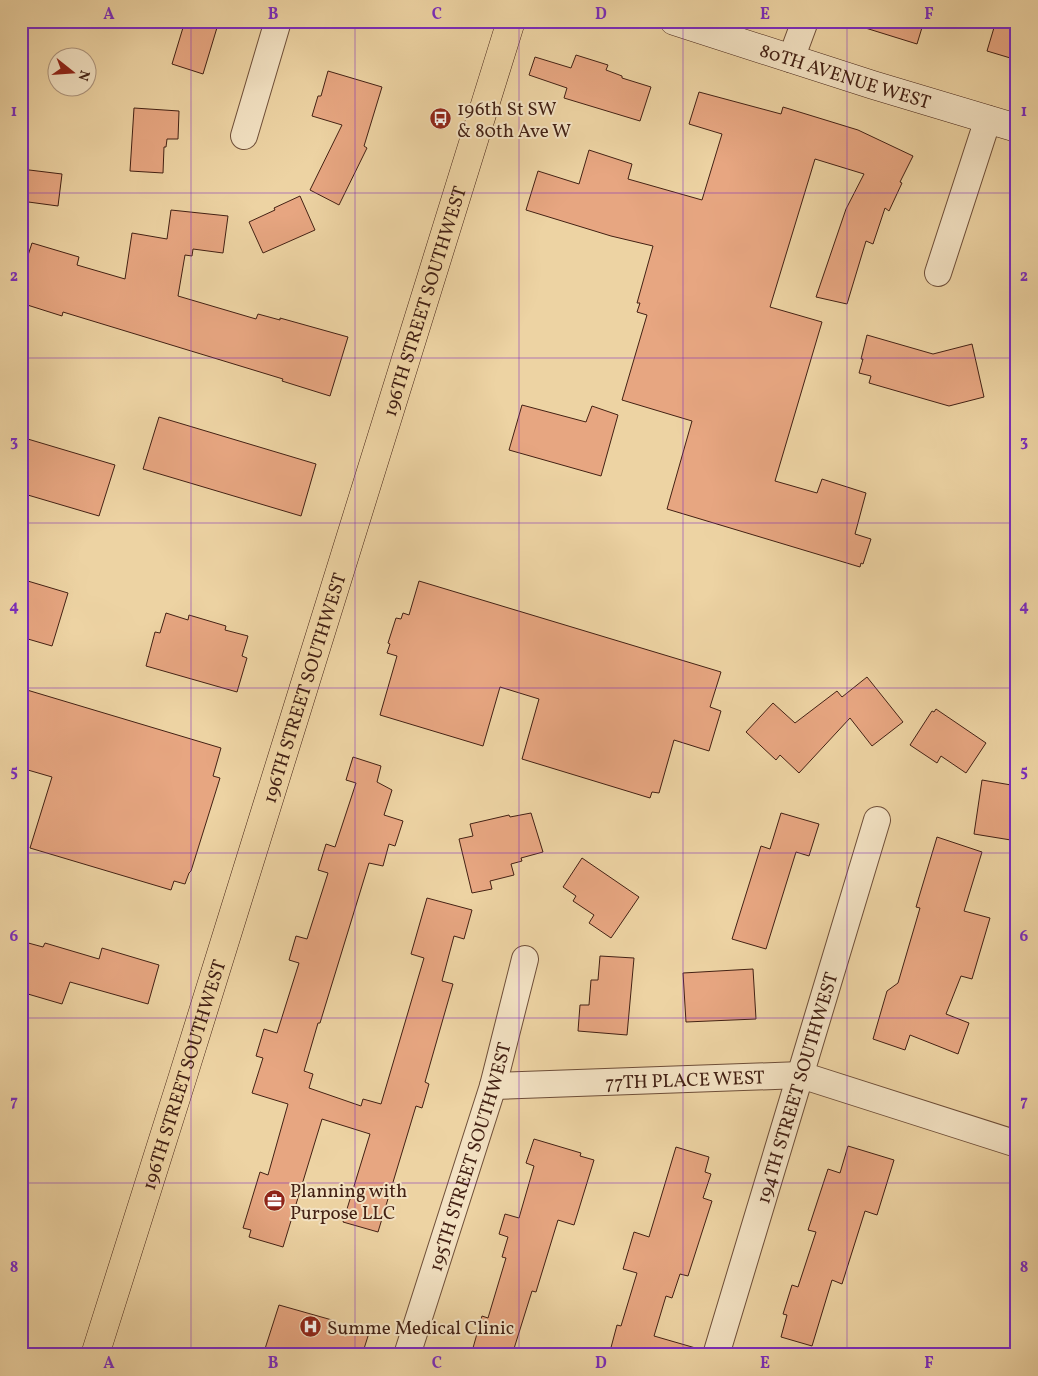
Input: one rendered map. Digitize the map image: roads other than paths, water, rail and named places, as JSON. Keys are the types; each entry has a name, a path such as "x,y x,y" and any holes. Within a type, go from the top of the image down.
{"main road":[{"name":"196TH STREET SOUTHWEST","path":"95,1355 511,21"}],"street":[{"path":"244,136 278,21"},
{"name":"80TH AVENUE WEST","path":"674,21 1017,128"},
{"path":"792,59 805,21"},
{"path":"938,273 988,119"},
{"name":"194TH STREET SOUTHWEST","path":"716,1355 877,820"},
{"name":"195TH STREET SOUTHWEST","path":"407,1355 493,1086 525,959"},
{"name":"77TH PLACE WEST","path":"493,1086 801,1075 1017,1144"}],"place":[{"name":"196th St SW & 80th Ave W","path":"441,119"},
{"name":"Planning with Purpose LLC","path":"274,1201"},
{"name":"Summe Medical Clinic","path":"311,1327"}]}
